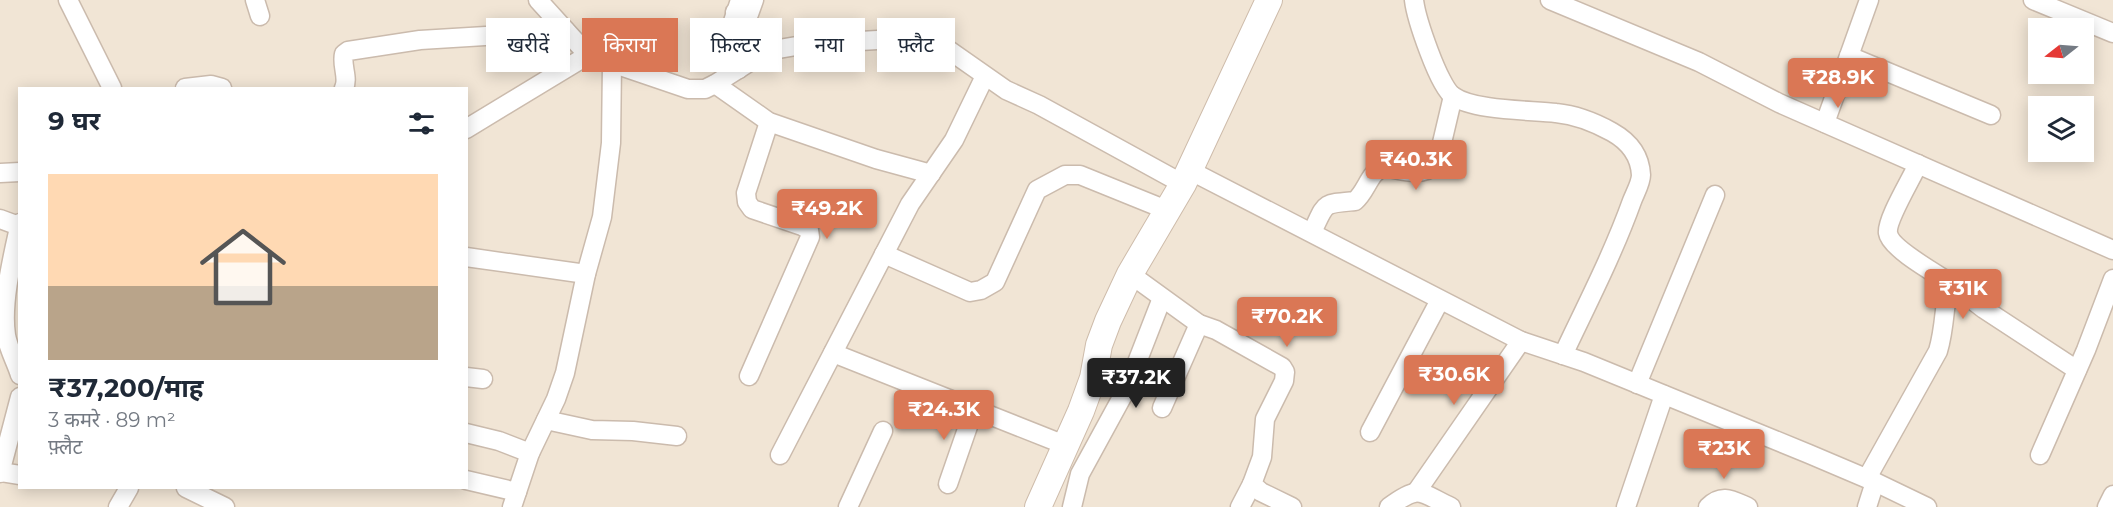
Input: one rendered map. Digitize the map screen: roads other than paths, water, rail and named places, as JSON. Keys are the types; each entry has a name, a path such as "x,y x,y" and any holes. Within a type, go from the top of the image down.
{"main road":[{"path":"1038,507 1081,411 1093,378 1108,321 1130,274 1186,177 1269,0"}],"street":[{"path":"68,0 112,87"},
{"path":"538,0 554,18"},
{"path":"738,6 748,14 754,0"},
{"path":"1414,0 1414,8 1428,47 1445,87 1453,96 1474,104 1558,113 1592,120 1620,136 1634,149 1641,176 1625,221 1563,355"},
{"path":"1550,0 1699,62 1779,103 2113,250"},
{"path":"1825,123 1869,0"},
{"path":"2042,2 2113,33"},
{"path":"570,35 582,48"},
{"path":"344,87 346,82 342,59 348,51 420,40 486,36"},
{"path":"782,48 808,44 912,38 936,41 1006,90 1186,177 1312,232 1521,341 1664,394 1871,480 1927,507"},
{"path":"1849,56 1991,115"},
{"path":"468,128 582,59"},
{"path":"468,481 514,500 530,453 565,373 586,274 602,217 611,143 612,72"},
{"path":"639,72 688,88 705,89 735,72"},
{"path":"780,454 910,204 954,140 986,76"},
{"path":"715,84 769,122 876,159 931,174"},
{"path":"194,87 211,85 218,87"},
{"path":"1312,232 1324,207 1331,203 1355,201 1379,168 1414,173 1432,168 1437,164 1453,96"},
{"path":"749,376 810,237 809,230 802,226 752,209 747,202 746,193 769,122"},
{"path":"1918,164 1888,224 1888,236 1896,246 1984,309 2077,370"},
{"path":"0,173 18,172"},
{"path":"884,254 970,292 981,290 995,282 1037,190 1065,175 1080,175 1168,211"},
{"path":"1637,384 1715,195"},
{"path":"0,219 18,224"},
{"path":"18,229 10,271 6,312 6,339 18,370"},
{"path":"468,257 586,274"},
{"path":"1130,274 1199,324 1216,330 1276,363 1285,372 1284,381 1265,419 1263,457 1240,507"},
{"path":"2040,455 2113,279"},
{"path":"1867,507 1871,480 1938,351 1944,331 1949,282"},
{"path":"1072,507 1080,474 1127,388 1162,297"},
{"path":"1370,432 1440,300"},
{"path":"1162,408 1199,324"},
{"path":"1389,507 1407,494 1417,491 1521,341"},
{"path":"833,353 1065,445"},
{"path":"1626,507 1664,394"},
{"path":"18,405 0,473 18,475"},
{"path":"948,484 974,409"},
{"path":"546,420 591,430 633,431 677,436"},
{"path":"848,507 883,431"},
{"path":"468,433 499,441 530,453"},
{"path":"1251,484 1261,492 1292,507"},
{"path":"118,507 128,489"},
{"path":"188,489 225,507"},
{"path":"1417,491 1451,507"},
{"path":"2107,507 2113,495"},
{"path":"1708,507 1722,498 1748,507"}]}
